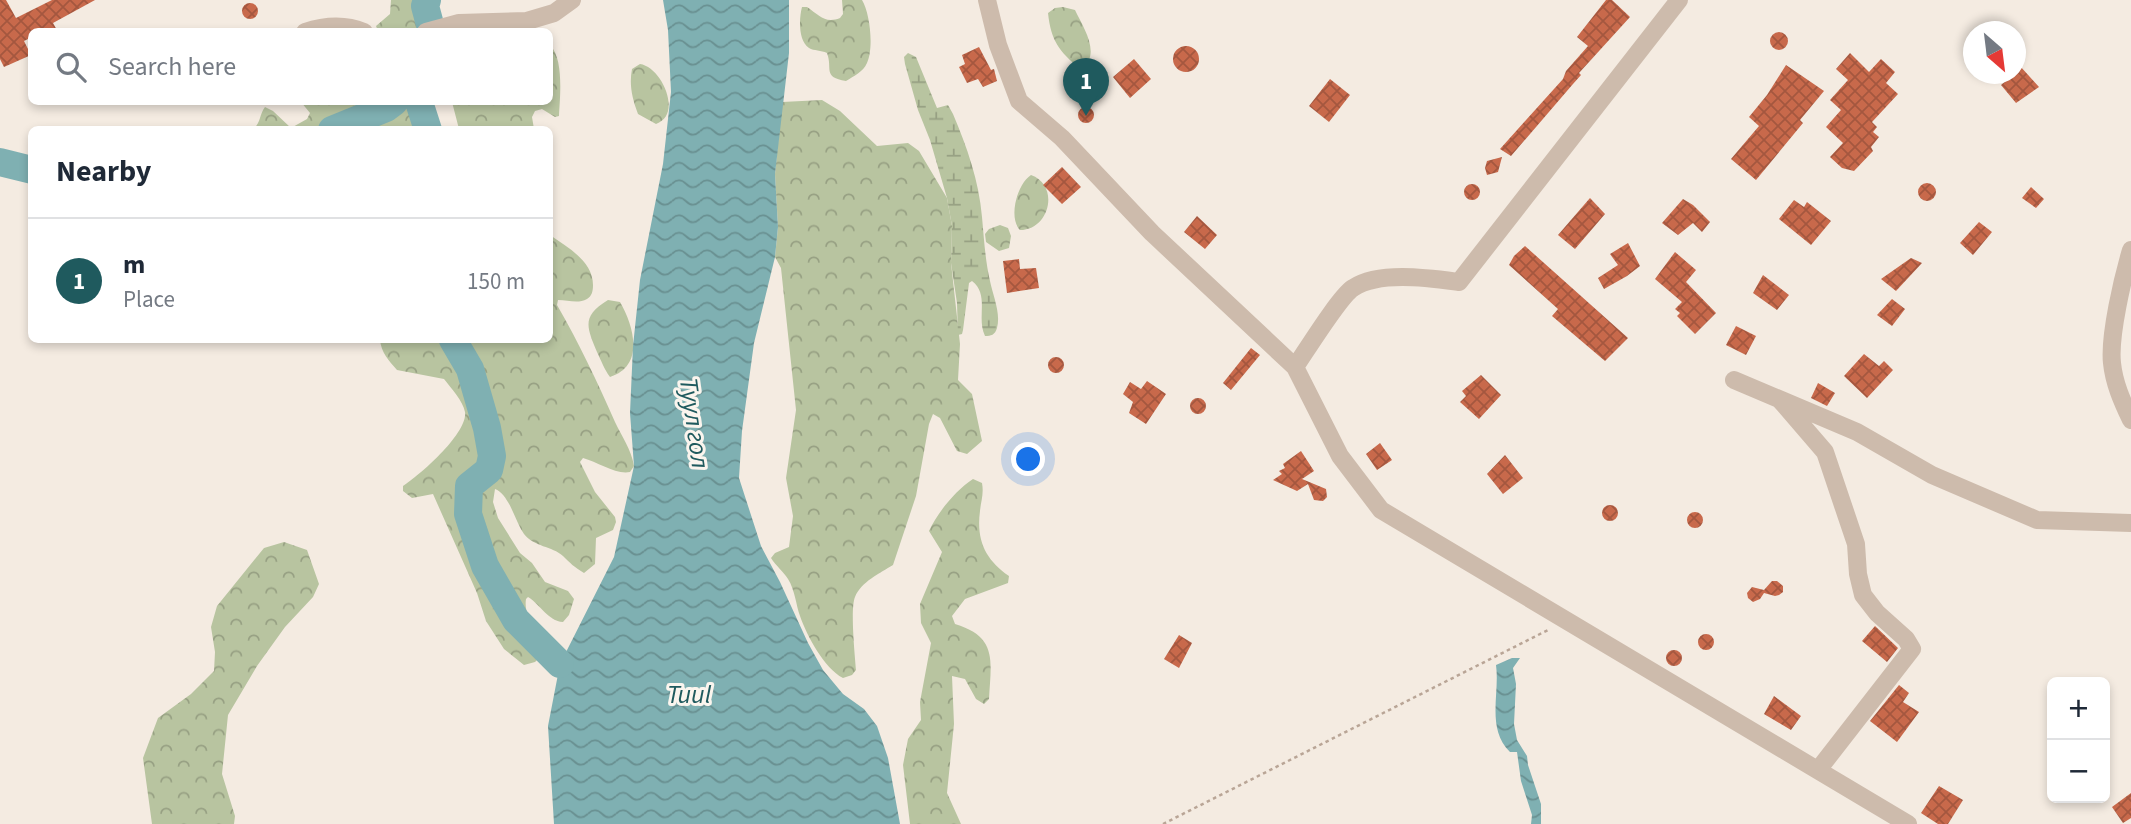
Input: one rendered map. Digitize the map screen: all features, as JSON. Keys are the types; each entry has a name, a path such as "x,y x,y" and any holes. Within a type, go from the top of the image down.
{"street":[{"path":"441,28 459,23 527,21 554,13 572,0"},
{"path":"987,0 998,45 1020,101 1062,138 1152,233 1295,367 1340,456 1381,510 1908,824"},
{"path":"1295,367 1350,289 1373,278 1459,282 1679,0"},
{"path":"316,28 355,28"},
{"path":"2131,250 2122,285 2112,361 2118,393 2131,420"},
{"path":"1734,380 1857,432 1932,474 2037,520 2131,523"},
{"path":"1781,401 1825,452 1856,544 1863,595 1877,613 1906,639 1912,649 1818,770"}],"path":[{"path":"1163,824 1566,620"}],"green space":[{"path":"391,0 420,0 417,28 377,28 390,14"},
{"path":"842,0 862,0 871,40 865,66 846,81 831,75 827,53 805,45 800,29 802,7 807,7 826,19 835,20 843,14"},
{"path":"1063,7 1075,10 1089,41 1090,57 1080,69 1061,51 1051,31 1048,13"},
{"path":"553,50 559,68 559,116 555,117 542,109 535,111 532,117 534,126 458,126 453,105 553,105"},
{"path":"908,53 916,57 937,108 948,105 972,164 978,190 988,273 998,316 996,330 991,335 985,336 982,300 972,281 969,283 962,334 958,335 957,303 951,263 952,226 947,198 905,64 904,57"},
{"path":"640,64 656,73 669,102 664,119 656,124 638,114 634,102 632,69"},
{"path":"822,100 840,111 877,146 908,143 919,151 947,198 952,226 951,263 960,344 958,380 972,394 982,441 967,454 957,451 940,418 933,414 916,496 893,565 866,582 855,597 853,622 856,670 852,675 843,678 829,667 817,651 803,624 790,583 771,558 775,553 789,547 793,516 786,478 796,410 781,268 775,257 778,227 775,174 782,102"},
{"path":"303,105 417,105 425,126 295,126 307,119 310,113"},
{"path":"265,107 289,126 255,126"},
{"path":"1031,175 1040,180 1046,188 1048,206 1038,223 1020,230 1015,218 1016,201 1026,179"},
{"path":"1000,225 1008,228 1011,236 1009,248 999,251 986,242 985,234 989,229"},
{"path":"553,237 578,256 589,269 593,289 589,298 580,301 558,300 557,305 595,377 629,449 634,466 630,472 625,472 583,458 580,462 595,492 616,522 613,530 596,538 595,564 584,573 559,553 528,538 504,496 495,489 493,502 498,518 520,553 532,563 545,582 568,591 574,599 569,615 563,622 549,616 528,597 526,599 527,613 540,648 541,656 535,662 524,665 504,649 486,621 477,593 433,494 412,498 403,491 403,486 451,442 464,421 464,408 444,379 397,370 388,360 381,344 553,343"},
{"path":"608,300 620,302 629,322 633,344 628,364 621,372 610,377 593,343 589,328 590,317 594,311"},
{"path":"973,479 982,483 979,522 981,541 994,563 1009,576 1008,583 965,599 952,616 955,624 969,629 985,643 989,652 991,673 989,699 984,704 976,699 965,679 952,676 954,724 947,793 961,824 910,824 903,765 908,739 921,720 920,702 931,643 921,623 920,604 942,552 929,531 948,502"},
{"path":"284,542 307,550 319,584 313,597 285,627 257,666 228,715 222,774 235,816 234,824 152,824 143,758 158,718 191,694 214,671 215,652 211,627 217,606 264,548"}],"water":[{"name":"Tuul","path":"663,0 789,0 789,53 775,174 778,227 775,257 754,343 742,431 739,478 761,546 823,670 843,694 864,709 877,726 888,758 900,824 554,824 548,726 560,664 614,557 634,466 630,413 633,346 640,280 663,164 671,92 668,30"},
{"path":"1512,658 1520,658 1513,668 1516,684 1514,724 1517,740 1527,756 1541,804 1541,824 1531,824 1532,815 1521,781 1517,752 1510,752 1503,743 1496,722 1496,665"}],"building":[{"path":"0,0 6,0 16,18 52,0 95,0 53,23 56,28 28,28 28,39 24,41 28,56 4,67 0,59"},
{"path":"1606,0 1612,0 1630,17 1579,73 1581,75 1511,156 1500,149 1563,79 1566,71 1588,46 1577,37"},
{"path":"250,3 258,11 250,19 242,11"},
{"path":"1775,32 1783,32 1788,41 1786,48 1775,50 1770,45 1770,37"},
{"path":"1186,46 1195,50 1199,59 1195,68 1186,72 1177,68 1173,59 1177,50"},
{"path":"979,47 991,70 994,69 997,81 983,87 978,79 967,83 959,67 965,64 962,55"},
{"path":"1850,53 1869,72 1881,59 1895,72 1886,83 1898,94 1872,122 1877,127 1873,132 1879,137 1871,147 1873,151 1854,171 1842,168 1830,157 1843,143 1826,127 1841,110 1830,100 1848,80 1836,69"},
{"path":"1134,59 1151,79 1130,98 1113,77"},
{"path":"1786,65 1824,91 1800,120 1803,123 1756,180 1731,159 1759,126 1749,117"},
{"path":"2026,73 2039,87 2016,103 2001,85 2026,84"},
{"path":"1330,79 1350,95 1329,122 1309,106"},
{"path":"1083,107 1089,107 1094,115 1092,121 1083,123 1078,118 1078,112"},
{"path":"1502,157 1498,172 1487,175 1487,161"},
{"path":"1062,167 1081,187 1062,204 1043,185"},
{"path":"1927,183 1933,186 1936,192 1933,198 1927,201 1921,198 1918,192 1921,186"},
{"path":"1472,184 1478,186 1478,198 1472,200 1466,198 1464,192 1466,186"},
{"path":"2031,187 2044,199 2036,208 2022,198"},
{"path":"1590,198 1605,214 1575,249 1558,235"},
{"path":"1683,199 1710,222 1702,232 1693,223 1678,235 1662,223"},
{"path":"1794,200 1804,207 1807,202 1831,221 1811,245 1779,219"},
{"path":"1197,216 1217,235 1205,249 1184,232"},
{"path":"1979,222 1992,232 1973,255 1960,243"},
{"path":"1628,243 1640,266 1604,289 1598,278 1618,265 1610,254"},
{"path":"1525,246 1628,338 1605,361 1552,316 1558,309 1509,265"},
{"path":"1675,252 1696,270 1686,282 1716,313 1695,334 1677,316 1680,313 1675,309 1682,302 1655,279"},
{"path":"1911,258 1922,263 1896,291 1881,279"},
{"path":"1019,259 1020,269 1036,268 1039,288 1007,293 1003,261"},
{"path":"1763,275 1789,295 1777,310 1753,293"},
{"path":"1892,299 1905,309 1892,326 1877,315"},
{"path":"1736,326 1756,336 1746,355 1726,345"},
{"path":"1251,348 1260,355 1231,390 1223,383"},
{"path":"1864,354 1879,366 1884,361 1893,370 1867,398 1844,376"},
{"path":"1056,357 1064,365 1056,373 1048,365"},
{"path":"1481,375 1501,395 1479,419 1460,402 1466,396 1462,391"},
{"path":"1147,381 1166,394 1146,424 1129,413 1133,402 1123,394 1130,382 1141,389"},
{"path":"1818,383 1835,393 1827,406 1811,398"},
{"path":"1198,398 1206,406 1198,414 1190,406"},
{"path":"1380,443 1392,460 1377,470 1366,454"},
{"path":"1301,451 1314,471 1302,479 1326,489 1327,497 1323,501 1314,500 1308,484 1297,491 1273,480 1282,474 1279,471 1285,468 1283,464"},
{"path":"1505,455 1523,478 1503,494 1487,474"},
{"path":"1610,505 1618,513 1610,521 1602,513"},
{"path":"1695,512 1703,520 1695,528 1687,520"},
{"path":"1772,581 1783,586 1783,592 1775,596 1764,593 1760,599 1753,602 1748,598 1747,593 1752,587 1764,590"},
{"path":"1875,626 1898,648 1887,662 1862,641"},
{"path":"1706,634 1714,642 1706,650 1698,642"},
{"path":"1179,635 1192,643 1179,668 1164,659"},
{"path":"1674,650 1682,658 1674,666 1666,658"},
{"path":"1899,685 1909,693 1903,702 1919,712 1897,742 1870,721"},
{"path":"1774,696 1801,716 1791,730 1764,714"},
{"path":"1939,786 1963,800 1948,824 1938,824 1921,813"},
{"path":"2131,793 2131,818 2123,823 2112,807"}],"waterway":[{"path":"427,0 425,6 431,28"},
{"path":"342,126 390,105"},
{"path":"420,105 427,126"},
{"path":"0,162 28,169"},
{"path":"455,343 470,369 492,456 489,470 469,486 468,514 485,566 516,620 560,664"}],"place":[{"name":"m","path":"1086,116"}],"water label":[{"name":"Туул гол","path":"695,423"}]}
